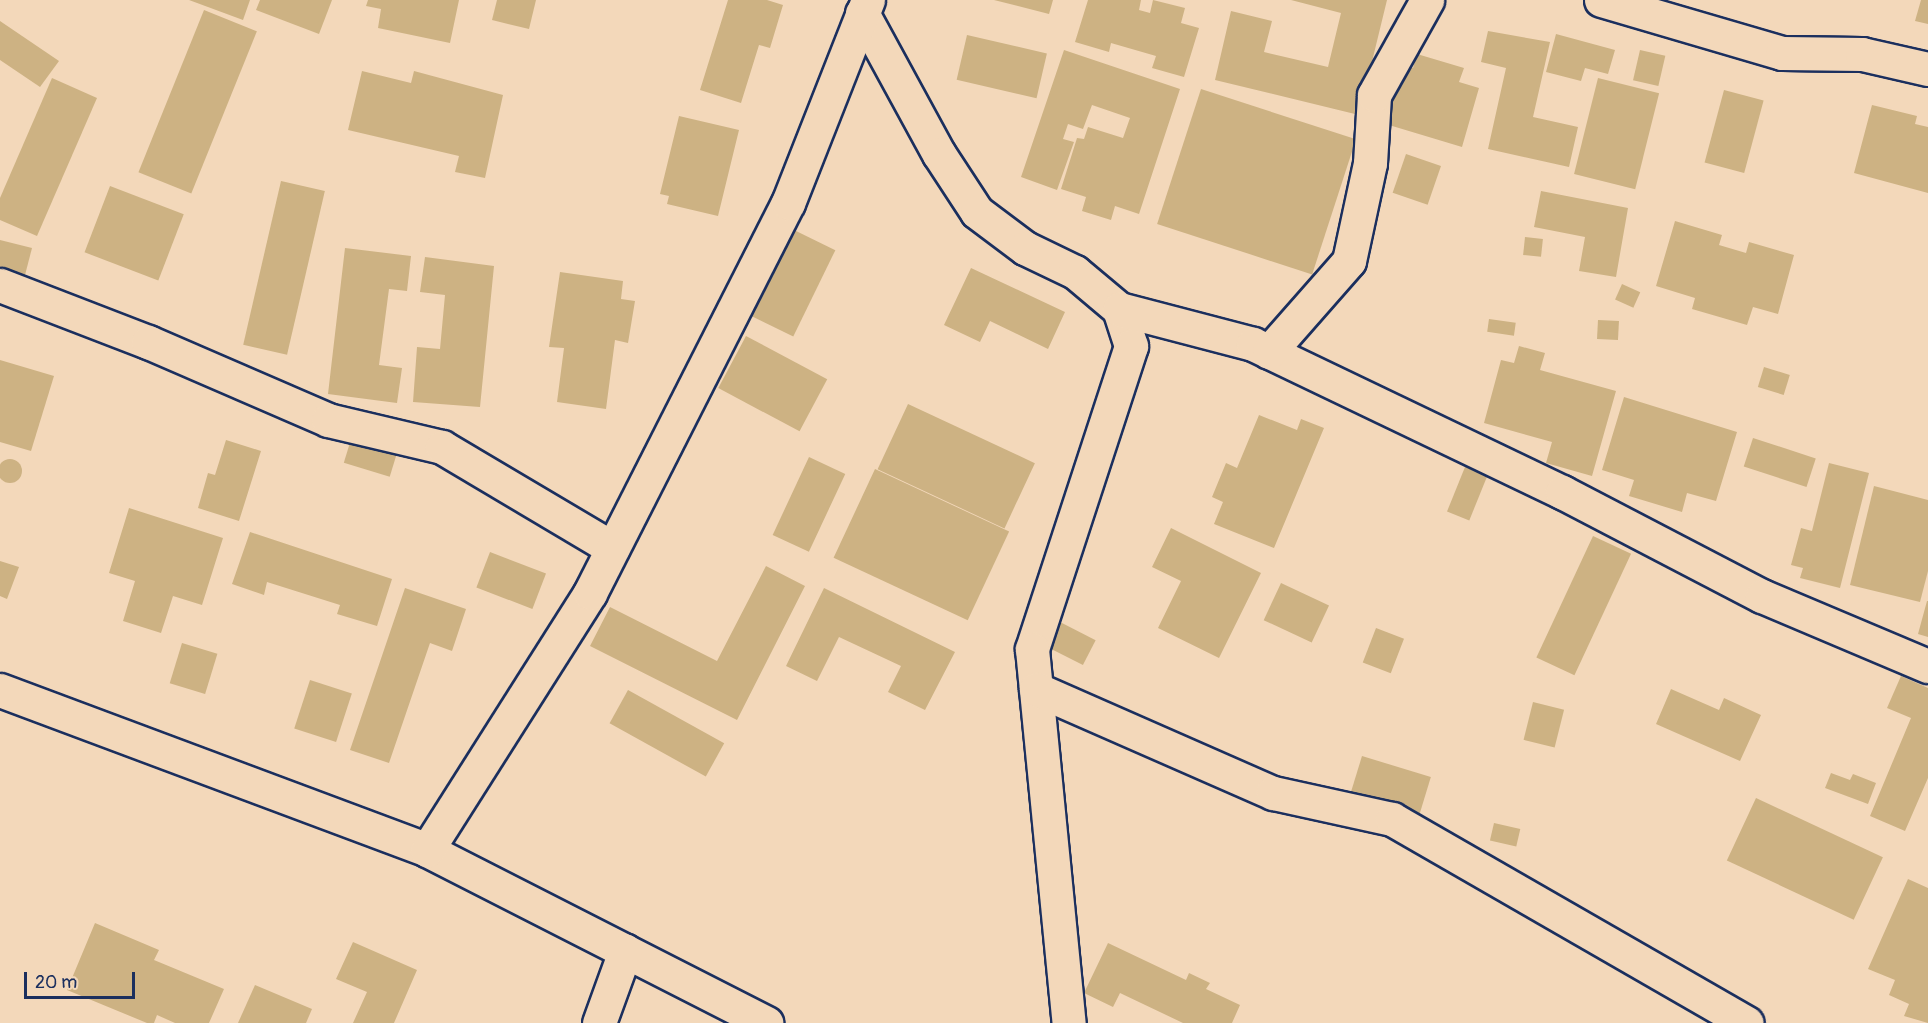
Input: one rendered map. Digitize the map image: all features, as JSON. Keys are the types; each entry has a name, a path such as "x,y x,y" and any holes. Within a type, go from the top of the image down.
{"street":[{"path":"1269,352 1349,261 1370,163 1374,95 1427,0"},
{"path":"1601,0 1782,53 1862,54 1928,69"},
{"path":"865,6 939,154 977,212 1025,248 1075,272 1119,309 1269,352 1562,492 1762,597 1928,666"},
{"path":"427,850 590,593 788,203 865,6"},
{"path":"0,285 148,342 328,420 442,447 612,548"},
{"path":"1069,1023 1032,649 1131,346 1119,309"},
{"path":"1036,689 1273,793 1392,819 1747,1023"},
{"path":"0,690 427,850 767,1023"},
{"path":"599,1023 625,951"}],"building":[{"path":"189,0 250,0 243,20"},
{"path":"260,0 332,0 319,34 256,10"},
{"path":"368,0 459,0 450,43 378,28 381,9 366,6"},
{"path":"497,0 536,0 529,29 492,20"},
{"path":"728,0 767,0 783,5 770,48 759,45 741,103 700,90"},
{"path":"994,0 1053,0 1049,14"},
{"path":"1088,0 1141,0 1139,10 1150,13 1153,0 1185,8 1181,23 1199,28 1184,77 1152,68 1156,56 1111,43 1109,52 1075,42"},
{"path":"1291,0 1387,0 1359,115 1215,80 1231,11 1272,21 1264,52 1328,67 1341,13"},
{"path":"1921,0 1928,0 1928,24 1915,21"},
{"path":"204,10 257,31 191,194 138,172"},
{"path":"0,21 59,61 40,87 0,60"},
{"path":"1488,31 1550,42 1533,117 1578,127 1569,167 1488,149 1506,68 1481,62"},
{"path":"1556,34 1615,50 1608,74 1585,68 1581,81 1546,72"},
{"path":"967,35 1047,53 1037,98 957,80"},
{"path":"1064,50 1180,89 1139,214 1115,206 1111,220 1082,211 1086,197 1061,189 1077,138 1084,139 1088,127 1123,138 1130,118 1092,105 1083,129 1068,124 1063,139 1074,142 1057,190 1021,177"},
{"path":"1640,50 1665,56 1658,86 1633,80"},
{"path":"1417,54 1464,68 1459,82 1479,88 1462,147 1379,122 1397,63 1413,68"},
{"path":"362,71 411,83 414,71 503,95 485,178 455,172 459,156 348,130"},
{"path":"52,78 97,98 37,236 0,220 0,198"},
{"path":"1598,78 1659,93 1635,189 1574,174"},
{"path":"1201,89 1356,139 1312,274 1157,224"},
{"path":"1724,90 1764,101 1744,173 1705,162"},
{"path":"1872,105 1917,116 1915,124 1928,127 1928,193 1854,173"},
{"path":"679,116 739,130 718,216 667,204 669,196 660,194"},
{"path":"1406,154 1441,166 1428,205 1393,193"},
{"path":"281,181 325,191 287,355 243,345"},
{"path":"110,186 184,214 158,281 85,252"},
{"path":"1541,191 1628,208 1616,277 1579,271 1585,237 1534,227"},
{"path":"1675,221 1722,235 1719,245 1746,253 1749,242 1794,255 1778,314 1753,307 1747,325 1692,309 1695,298 1656,286"},
{"path":"794,230 835,250 793,336 752,316"},
{"path":"1525,237 1543,239 1541,257 1523,255"},
{"path":"0,240 32,248 24,279 0,273"},
{"path":"345,248 411,256 407,291 389,289 379,365 402,368 397,403 328,394"},
{"path":"425,257 494,266 480,407 413,402 417,347 440,349 445,295 420,292"},
{"path":"971,268 1065,312 1048,349 990,321 980,342 944,325"},
{"path":"560,272 623,281 621,299 635,301 628,343 615,340 606,409 557,402 564,348 549,347"},
{"path":"1622,284 1640,292 1633,308 1615,300"},
{"path":"1489,319 1516,323 1514,336 1487,332"},
{"path":"1598,320 1619,321 1618,340 1597,339"},
{"path":"746,336 827,379 800,431 718,388"},
{"path":"1519,346 1545,353 1540,370 1616,391 1592,476 1546,463 1552,442 1484,423 1501,360 1514,363"},
{"path":"0,360 54,376 31,451 0,442"},
{"path":"1764,367 1790,375 1784,395 1758,387"},
{"path":"1624,397 1737,432 1716,501 1687,493 1682,512 1629,496 1634,480 1602,470"},
{"path":"908,404 1035,463 1004,528 878,469"},
{"path":"1259,415 1297,430 1301,419 1324,428 1274,548 1214,524 1223,502 1212,497 1226,463 1237,468"},
{"path":"352,436 398,450 390,477 344,463"},
{"path":"1753,438 1816,458 1806,487 1744,467"},
{"path":"226,440 261,451 239,521 198,508 208,473 215,475"},
{"path":"809,457 845,474 809,552 773,535"},
{"path":"10,459 19,462 22,471 19,480 10,483 1,480 -2,471 1,462"},
{"path":"1829,463 1869,473 1840,588 1800,578 1803,568 1791,565 1801,528 1812,531"},
{"path":"1465,467 1487,476 1469,520 1447,512"},
{"path":"875,469 1009,532 968,620 834,558"},
{"path":"1874,486 1928,500 1928,571 1920,602 1850,585"},
{"path":"129,508 223,538 202,605 173,596 161,633 123,621 135,581 109,573"},
{"path":"1171,528 1261,573 1219,658 1158,628 1181,581 1152,567"},
{"path":"250,532 392,579 377,626 337,614 340,605 267,582 264,595 232,584"},
{"path":"1593,536 1631,554 1574,675 1536,657"},
{"path":"490,552 546,574 532,609 476,587"},
{"path":"0,561 19,567 7,599 0,596"},
{"path":"766,566 805,586 737,720 590,646 610,607 717,661"},
{"path":"1281,583 1329,605 1312,643 1264,620"},
{"path":"405,588 466,609 452,651 430,643 389,763 350,750"},
{"path":"824,588 955,652 925,710 888,692 901,666 839,637 817,681 786,666"},
{"path":"1928,601 1928,637 1918,634"},
{"path":"1060,622 1096,640 1083,665 1047,647"},
{"path":"1376,628 1404,639 1391,673 1363,663"},
{"path":"182,643 217,654 205,694 170,683"},
{"path":"1901,676 1928,688 1928,778 1905,831 1870,816 1911,718 1887,708"},
{"path":"310,680 352,694 336,742 294,729"},
{"path":"1671,689 1719,710 1724,698 1761,715 1740,761 1656,724"},
{"path":"628,690 724,743 706,777 610,723"},
{"path":"1533,702 1564,710 1555,748 1524,740"},
{"path":"1362,756 1431,777 1420,813 1351,792"},
{"path":"1831,773 1850,780 1853,774 1876,783 1868,804 1825,788"},
{"path":"1756,798 1883,857 1854,920 1727,861"},
{"path":"1494,823 1520,829 1516,847 1490,841"},
{"path":"1908,879 1928,888 1928,1023 1904,1016 1909,1004 1889,995 1895,980 1868,969"},
{"path":"95,923 159,950 154,960 224,989 209,1023 175,1023 157,1015 154,1023 147,1023 67,990"},
{"path":"353,942 417,970 394,1023 353,1023 367,992 336,979"},
{"path":"1108,943 1186,980 1189,973 1210,983 1206,989 1240,1005 1232,1023 1183,1023 1120,993 1113,1007 1084,993"},
{"path":"255,985 312,1009 306,1023 238,1023"}]}
